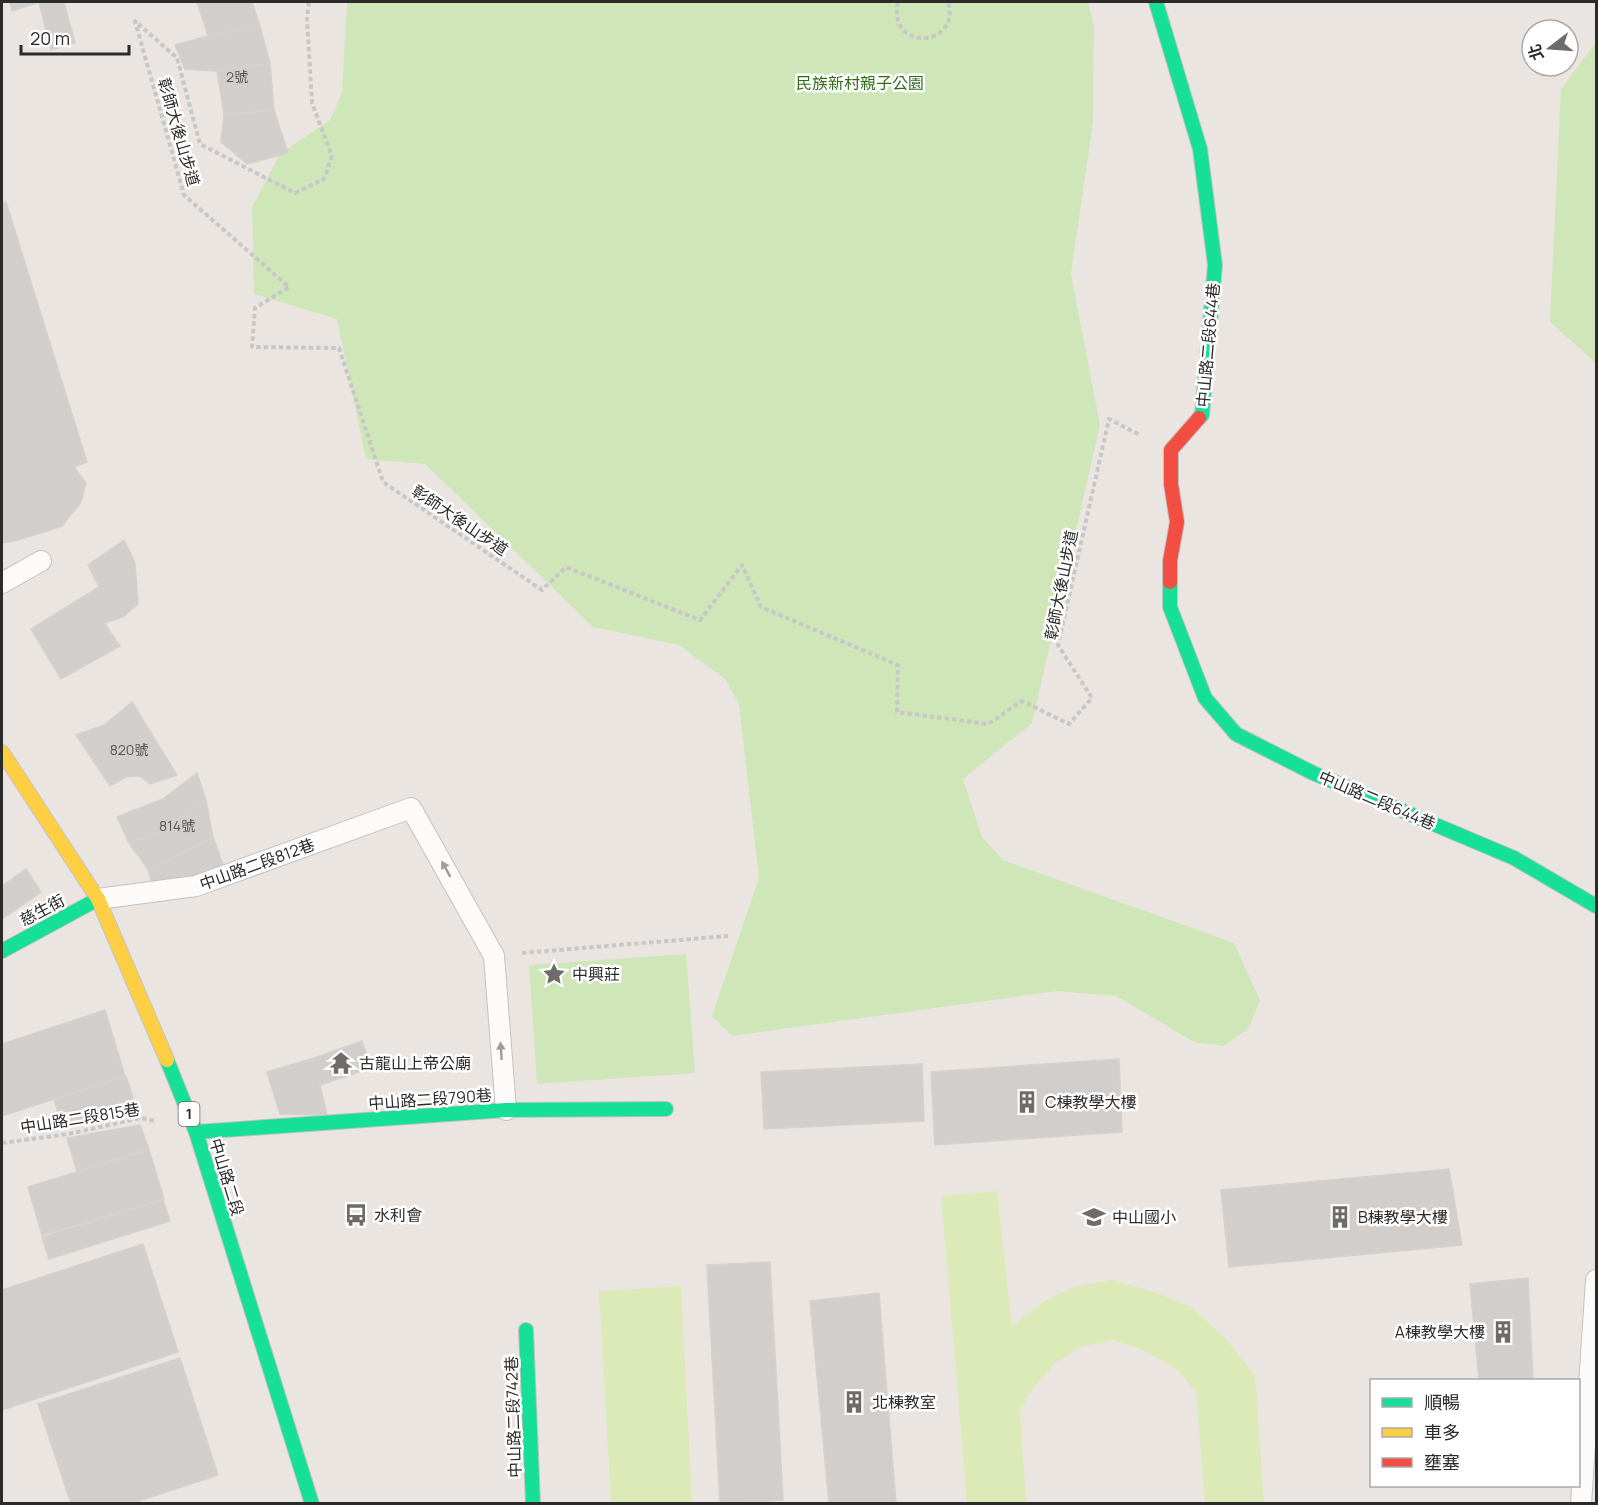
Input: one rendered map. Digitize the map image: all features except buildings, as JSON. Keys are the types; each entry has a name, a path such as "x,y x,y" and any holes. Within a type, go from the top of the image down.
{"street":[{"name":"中山路二段644巷","path":"1156,2 1200,149 1215,265 1202,415 1171,450 1171,484 1177,522 1170,561 1170,607 1205,698 1236,734 1313,772 1514,858 1596,906"},
{"name":"中山路二段","path":"2,752 98,899 150,1018 196,1132 312,1503"},
{"name":"慈生街","path":"2,951 98,899"},
{"name":"中山路二段790巷","path":"196,1132 506,1110 666,1109"},
{"name":"中山路二段742巷","path":"526,1330 533,1503"}],"lane":[{"path":"2,583 41,561"},
{"name":"中山路二段812巷","path":"98,899 196,886 411,808 494,956"},
{"path":"494,956 506,1110"},
{"path":"1581,1503 1596,1280"}],"path":[{"name":"彰師大後山步道","path":"309,2 307,20 312,103 332,156 324,179 295,194 200,144 177,58 135,21 184,195 289,287 255,308 252,347 339,348 383,482 542,590 566,567 700,620 742,565 761,607 898,665 897,712 988,724 1022,701 1069,724 1092,699 1058,645 1108,418 1171,450"},
{"path":"898,2 896,10 901,26 906,33 923,39 940,33 946,26 950,9 948,2"},
{"path":"494,956 728,936"},
{"name":"中山路二段815巷","path":"2,1143 68,1134 141,1118 196,1132"}],"green space":[{"name":"民族新村親子公園","path":"347,2 1088,2 1094,27 1093,122 1071,274 1100,425 1032,723 963,779 982,837 1003,860 1234,943 1260,1000 1249,1028 1224,1046 1194,1042 1116,996 1057,991 732,1036 712,1016 759,878 739,704 725,679 679,645 593,627 425,464 366,459 337,319 254,294 252,207 280,154 330,120 342,93"},
{"path":"1596,42 1596,363 1550,322 1561,89 1569,78 1580,78 1580,63"},
{"path":"686,954 695,1073 537,1084 529,965"},
{"path":"997,1191 1012,1326 1043,1302 1073,1287 1112,1280 1154,1292 1191,1307 1224,1337 1255,1375 1264,1503 1205,1503 1196,1392 1180,1372 1162,1360 1141,1349 1113,1340 1081,1347 1054,1364 1035,1386 1020,1409 1026,1503 967,1503 941,1196"},
{"path":"681,1286 692,1503 611,1503 599,1291"}],"traffic: fast":[{"path":"1156,2 1200,149 1215,265 1202,415 1199,418"},
{"path":"1170,582 1170,607 1205,698 1236,734 1313,773 1514,858 1596,906"},
{"path":"2,951 98,899"},
{"path":"167,1060 196,1132 312,1504"},
{"path":"196,1132 506,1110 666,1109"},
{"path":"526,1330 533,1504"}],"traffic: slow":[{"path":"2,752 98,899 167,1060"}],"traffic: jam":[{"path":"1170,582 1170,561 1177,522 1171,484 1171,450 1199,418"}],"place":[{"name":"中興莊","path":"554,974"},
{"name":"古龍山上帝公廟","path":"341,1063"},
{"name":"C棟教學大樓","path":"1027,1102"},
{"name":"水利會","path":"356,1215"},
{"name":"中山國小","path":"1094,1217"},
{"name":"B棟教學大樓","path":"1340,1217"},
{"name":"A棟教學大樓","path":"1503,1332"},
{"name":"北棟教室","path":"854,1402"}]}
